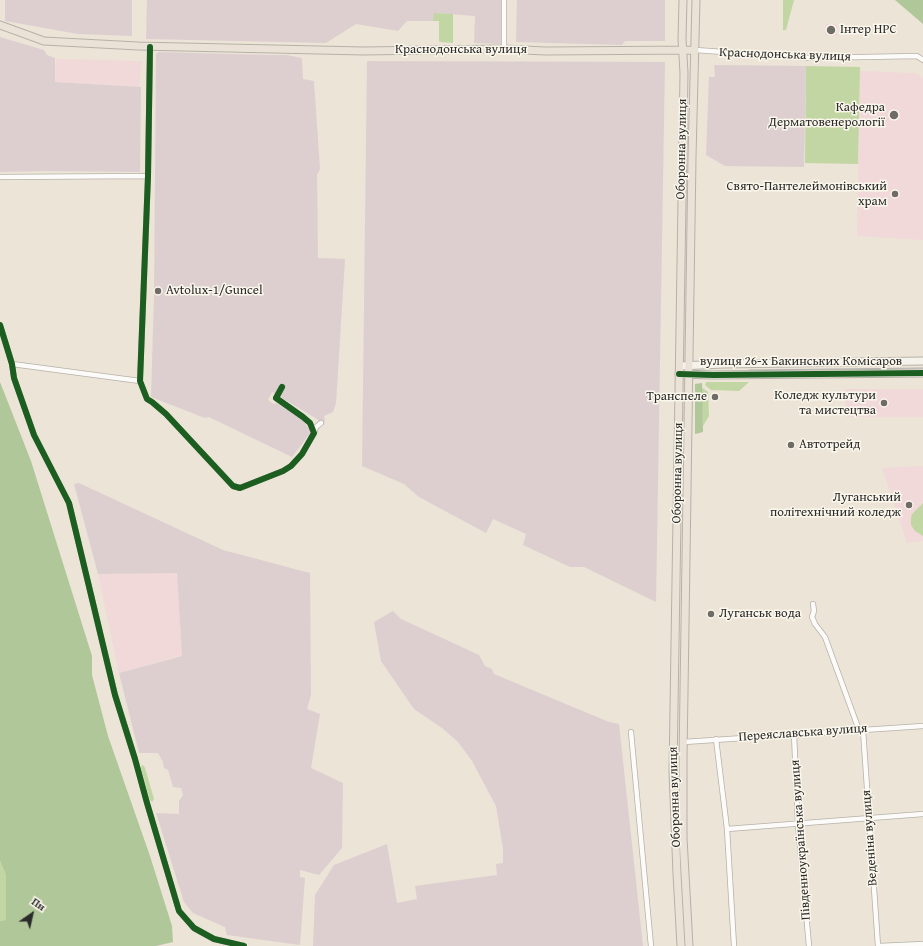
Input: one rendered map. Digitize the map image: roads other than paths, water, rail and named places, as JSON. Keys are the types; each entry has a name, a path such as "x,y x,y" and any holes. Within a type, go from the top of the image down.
{"main road":[{"name":"Оборонна вулиця","path":"681,946 673,771 680,374 683,0"},
{"name":"Оборонна вулиця","path":"689,946 683,838 688,374 690,342 692,157 696,0"},
{"name":"Краснодонська вулиця","path":"0,25 44,41 150,47 363,51 504,49 545,51 695,50"}],"street":[{"path":"504,0 504,49"},
{"path":"150,47 148,176 140,381 146,399 166,414 233,486 240,488 283,471 291,466 302,454 316,428 321,423"},
{"name":"Краснодонська вулиця","path":"695,50 811,58 918,56 923,60"},
{"path":"0,177 148,176"},
{"path":"0,325 12,364 14,378 34,435 69,503 115,696 135,758 178,911 194,928 214,938 244,946"},
{"name":"вулиця 26-х Бакинських Комісаров","path":"680,366 754,363 923,361"},
{"path":"754,363 755,375"},
{"path":"12,364 140,381"},
{"name":"вулиця 26-х Бакинських Комісаров","path":"680,374 755,375 923,373"},
{"path":"282,387 276,398 310,423 314,433"},
{"name":"Веденіна вулиця","path":"813,604 814,611 812,617 815,624 825,637 861,730 879,946"},
{"name":"Переяславська вулиця","path":"684,742 923,726"},
{"path":"631,732 651,946"},
{"name":"Південноукраїнська вулиця","path":"794,734 798,824 809,946"},
{"path":"716,739 727,829 734,946"},
{"path":"727,829 923,814"},
{"path":"879,946 923,944"}],"tram line":[{"path":"749,370 923,368"}],"place":[{"name":"Інтер НРС","path":"831,30"},
{"name":"Кафедра Дерматовенерології","path":"894,115"},
{"name":"Свято-Пантелеймонівський храм","path":"895,194"},
{"name":"Avtolux-1/Guncel","path":"158,291"},
{"name":"Транспеле","path":"715,397"},
{"name":"Коледж культури та мистецтва","path":"884,403"},
{"name":"Автотрейд","path":"791,445"},
{"name":"Луганський політехнічний коледж","path":"909,505"},
{"name":"Луганськ вода","path":"711,614"}]}
